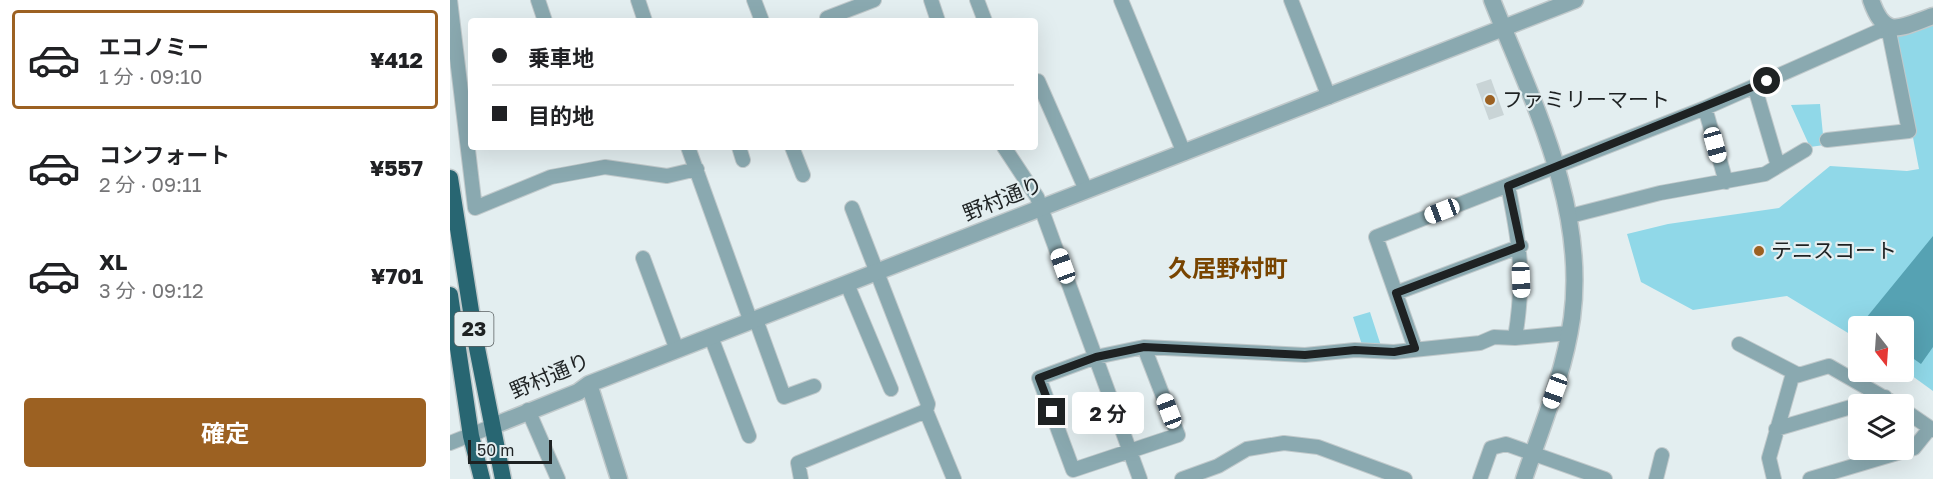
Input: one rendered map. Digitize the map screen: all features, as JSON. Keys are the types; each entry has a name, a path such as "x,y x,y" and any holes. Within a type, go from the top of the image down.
{"highway":[{"name":"23","path":"450,178 476,344 503,479"},
{"name":"23","path":"450,295 471,436 482,479"}],"street":[{"path":"450,0 468,144"},
{"path":"537,0 544,18"},
{"path":"638,0 644,18"},
{"path":"754,0 761,18"},
{"path":"827,18 874,0"},
{"path":"931,0 937,18"},
{"path":"977,0 984,18"},
{"path":"1121,0 1184,153"},
{"path":"1291,0 1329,97"},
{"path":"1492,0 1557,166 1570,216 1575,278 1569,333 1555,391 1524,479"},
{"name":"野村通り","path":"450,443 578,392 589,384 1575,0"},
{"path":"1827,140 1909,131 1888,27 1878,21 1871,0"},
{"path":"1415,348 1376,237 1705,108 1888,27 1902,27 1933,16"},
{"path":"1038,81 1086,190"},
{"path":"1755,87 1778,166"},
{"path":"1705,108 1726,182"},
{"path":"469,150 476,208 551,177 605,167 667,176 697,169"},
{"path":"689,150 784,398 814,386"},
{"path":"793,150 802,175"},
{"path":"1006,150 1037,197 1140,479"},
{"path":"1570,216 1660,193 1765,174 1805,150"},
{"path":"1508,186 1521,246 1522,297 1515,338"},
{"path":"852,208 928,404 926,411 954,479"},
{"path":"1396,293 1521,246"},
{"path":"643,258 677,350"},
{"path":"847,284 891,389"},
{"path":"1144,347 1178,435 1073,470 1039,378 1094,351 1115,352 1144,347 1305,355 1355,350 1394,352 1480,343 1494,338 1569,333"},
{"path":"711,337 749,436"},
{"path":"1739,345 1799,375"},
{"path":"1774,479 1769,458 1792,377 1829,366 1879,394"},
{"path":"589,384 619,479"},
{"path":"528,410 558,479"},
{"path":"801,479 798,463 926,411"},
{"path":"1776,429 1848,411"},
{"path":"1810,479 1914,448 1932,429 1914,417"},
{"path":"1182,479 1197,477 1246,449 1284,443 1318,447 1405,479"},
{"path":"1480,479 1491,448 1506,444 1605,479"},
{"path":"1656,479 1662,456"}],"shaded area":[{"path":"1933,21 1933,391 1914,377 1914,316 1848,316 1848,333 1787,296 1693,310 1641,282 1627,234 1668,224 1779,208 1830,166 1907,171 1919,169 1893,33"},
{"path":"1820,104 1824,145 1810,147 1791,105"},
{"path":"1933,236 1933,347 1921,364 1914,359 1914,316 1868,316"},
{"path":"1370,312 1382,349 1363,348 1353,317"}],"building":[{"name":"ファミリーマート","path":"1491,79 1504,115 1489,120 1476,84"}],"place":[{"name":"ファミリーマート","path":"1490,100"},
{"name":"テニスコート","path":"1759,251"}],"district":[{"name":"久居野村町","path":"1228,269"}],"route":[{"path":"1052,412 1039,378 1115,352 1144,347 1305,355 1355,350 1394,352 1415,348 1396,293 1521,246 1508,186 1767,81"}]}
